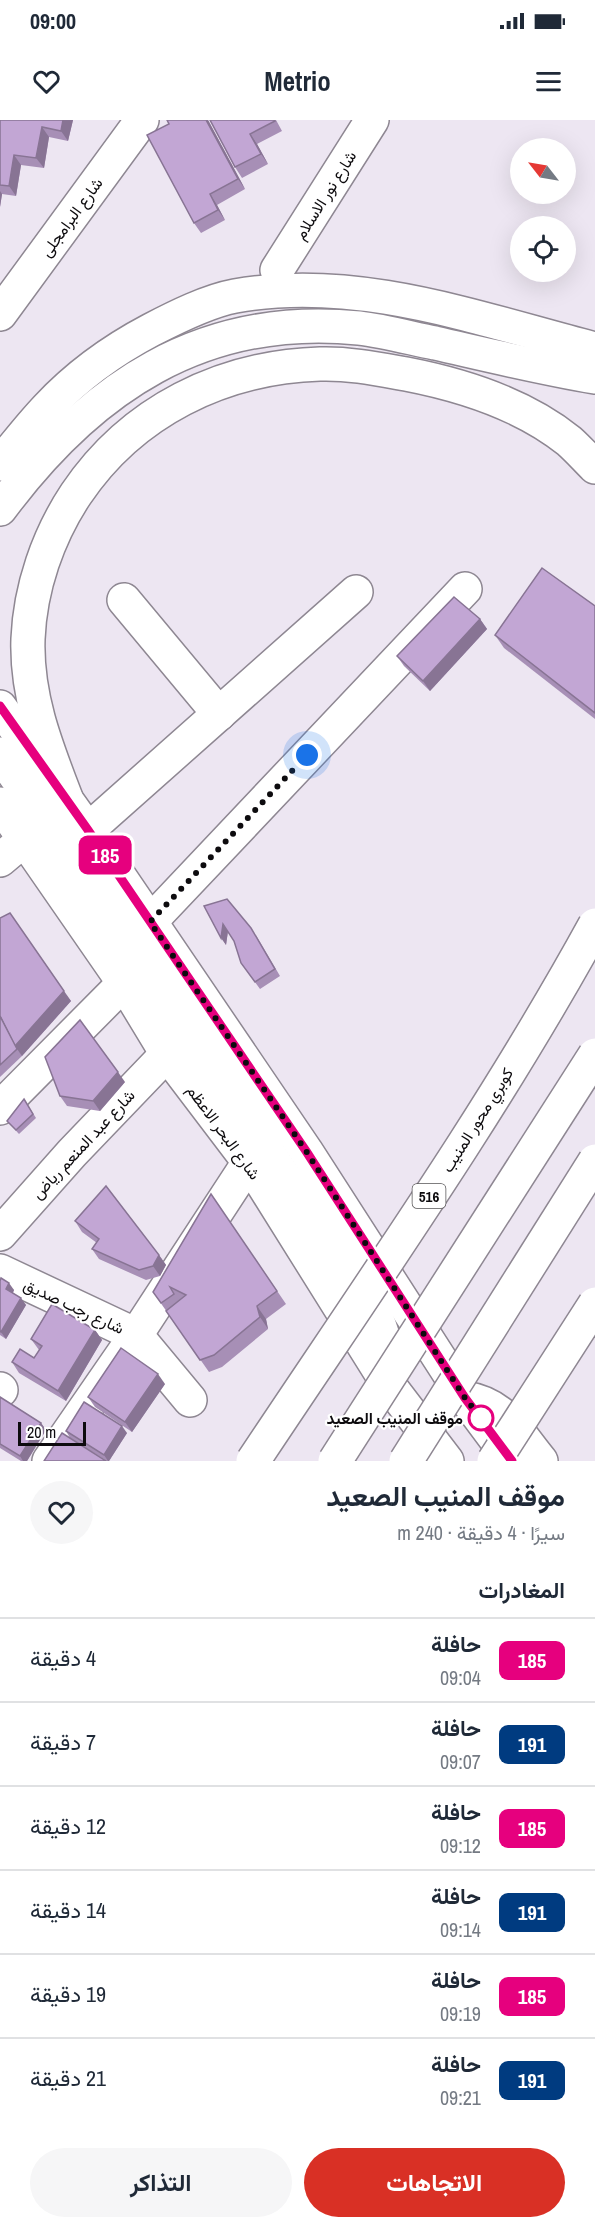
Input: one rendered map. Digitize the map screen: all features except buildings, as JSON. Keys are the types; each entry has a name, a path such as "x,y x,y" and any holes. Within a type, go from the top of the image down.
{"main road":[{"name":"شارع البرامجلى","path":"0,314 142,120"},
{"name":"شارع نور الاسلام","path":"278,270 372,120"},
{"path":"0,464 47,407 86,373 126,343 178,316 233,296 289,289 345,292 460,312 595,348"},
{"path":"0,509 25,475 68,429 103,399 141,374 182,354 226,338 270,329 315,326 361,328 595,377"},
{"path":"66,798 39,727 30,684 28,639 34,595 46,551 65,511 90,474 121,441 164,408 214,384 256,372 321,364 376,368 432,379 479,393 526,413 568,441 595,467"},
{"path":"150,922 465,589"},
{"path":"88,830 356,592"},
{"path":"124,600 219,714"},
{"path":"0,706 66,798 306,1151 465,1398 512,1461"},
{"path":"0,754 10,793 80,868 371,1308 385,1338 388,1355 386,1381"},
{"name":"شارع البحر الاعظم","path":"10,793 25,839 124,983 167,1054 249,1162 386,1381 447,1461"},
{"path":"0,860 25,839"},
{"name":"كوبري محور المنيب","path":"253,1461 472,1130 595,925"},
{"path":"3,1099 124,983"},
{"name":"شارع عبد المنعم رياض","path":"0,1234 72,1153 167,1054"},
{"path":"335,1461 595,1054"},
{"path":"406,1461 595,1161"},
{"path":"49,1461 136,1335 249,1162"},
{"name":"شارع رجب صديق","path":"0,1271 136,1335 190,1400"},
{"path":"494,1461 595,1304"},
{"path":"465,1398 482,1400 496,1408 541,1461"}],"bus line":[{"name":"185","path":"0,706 66,798 306,1151 465,1398 512,1461"}],"place":[{"name":"موقف المنيب الصعيد","path":"481,1418"}],"route":[{"path":"307,755 150,922 306,1151 465,1398 481,1418"}]}
